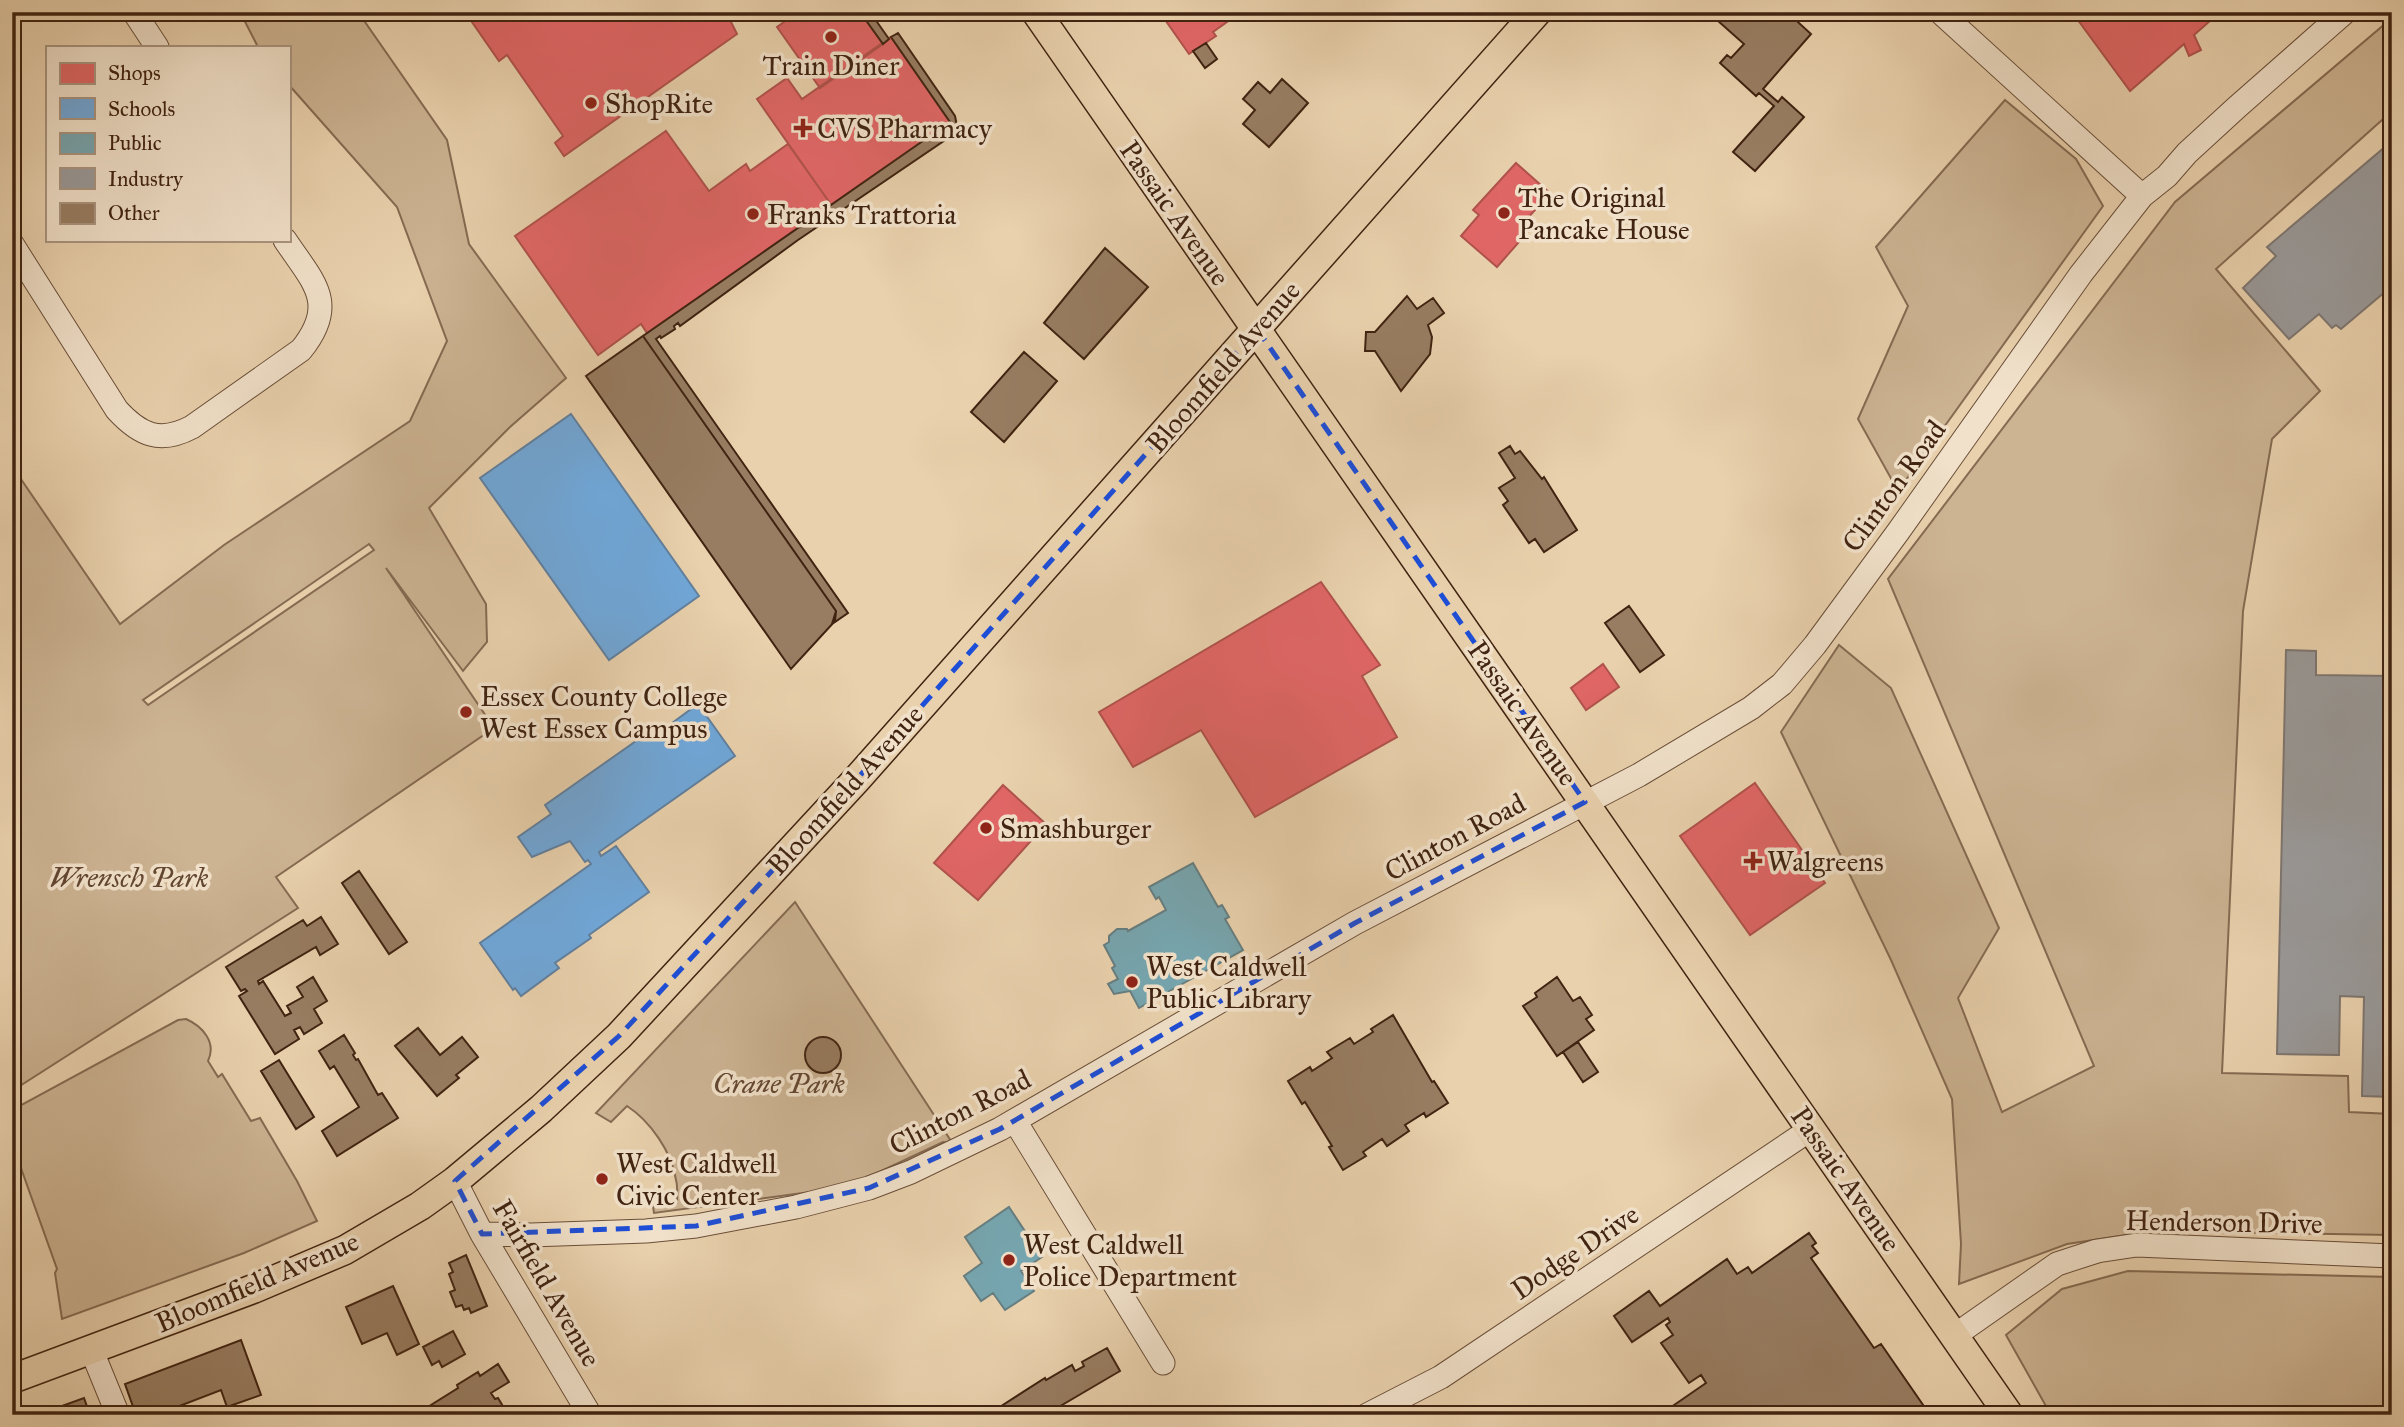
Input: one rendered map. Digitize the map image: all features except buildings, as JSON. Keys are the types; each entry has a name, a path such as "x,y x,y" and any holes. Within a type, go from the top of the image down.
{"main road":[{"name":"Passaic Avenue","path":"1036,12 2009,1415"},
{"name":"Bloomfield Avenue","path":"12,1379 241,1294 345,1250 455,1181 541,1110 619,1036 857,779 1537,12"}],"street":[{"path":"134,12 156,46"},
{"path":"1940,12 2142,196"},
{"name":"Clinton Road","path":"482,1234 646,1231 720,1222 783,1210 869,1188 911,1172 1015,1121 1355,923 1639,775 1751,708 1782,684 1815,645 1898,533 2081,274 2142,196 2345,12"},
{"path":"12,244 117,410 130,424 145,433 162,437 179,434 192,427 301,350 311,338 322,309 320,297 286,242"},
{"path":"1015,1121 1163,1363"},
{"name":"Dodge Drive","path":"1367,1415 1441,1377 1811,1129"},
{"name":"Fairfield Avenue","path":"455,1181 482,1234 590,1415"},
{"name":"Henderson Drive","path":"1954,1336 2057,1264 2097,1251 2137,1245 2392,1256"},
{"path":"91,1349 118,1415"}],"highlighted area":[{"path":"1257,329 1585,802 1355,923 1000,1129 869,1188 696,1226 482,1234 455,1181 619,1036 857,779"}],"green space":[{"name":"Wrensch Park","path":"240,12 358,12 447,140 469,244 566,378 510,427 429,508 486,604 487,642 463,671 386,568 494,728 276,877 298,908 12,1091 12,466 120,624 224,545 410,421 447,341 397,207 290,86 290,46 257,46","holes":["369,544 374,550 148,705 143,700"]},
{"path":"2392,18 2392,111 2216,269 2320,391 2272,439 2243,611 2222,1073 2348,1076 2349,1112 2392,1114 2392,1235 2153,1231 2067,1244 1959,1284 1961,1244 1952,1099 1891,960 1781,732 1839,645 1891,688 1999,928 1958,998 2002,1112 2094,1066 1888,579 2175,202"},
{"path":"2005,100 2076,159 2103,206 1898,491 1858,419 1908,306 1876,247"},
{"name":"Crane Park","path":"795,902 953,1144 943,1142 847,1187 654,1213 653,1206 677,1203 674,1169 665,1148 644,1120 627,1106 611,1122 596,1113"},
{"path":"186,1019 202,1030 209,1041 211,1047 208,1061 218,1077 222,1074 251,1121 260,1118 317,1221 244,1253 62,1319 55,1273 57,1269 17,1157 12,1155 12,1110 178,1020"},
{"path":"2128,1271 2392,1277 2392,1415 2051,1415 2006,1335 2062,1289"}],"place":[{"name":"Train Diner","path":"831,37"},
{"name":"ShopRite","path":"591,103"},
{"name":"CVS Pharmacy","path":"803,128"},
{"name":"The Original Pancake House","path":"1504,213"},
{"name":"Franks Trattoria","path":"753,214"},
{"name":"Essex County College West Essex Campus","path":"466,712"},
{"name":"Smashburger","path":"986,828"},
{"name":"Walgreens","path":"1753,861"},
{"name":"West Caldwell Public Library","path":"1132,982"},
{"name":"West Caldwell Civic Center","path":"602,1179"},
{"name":"West Caldwell Police Department","path":"1009,1260"}]}
